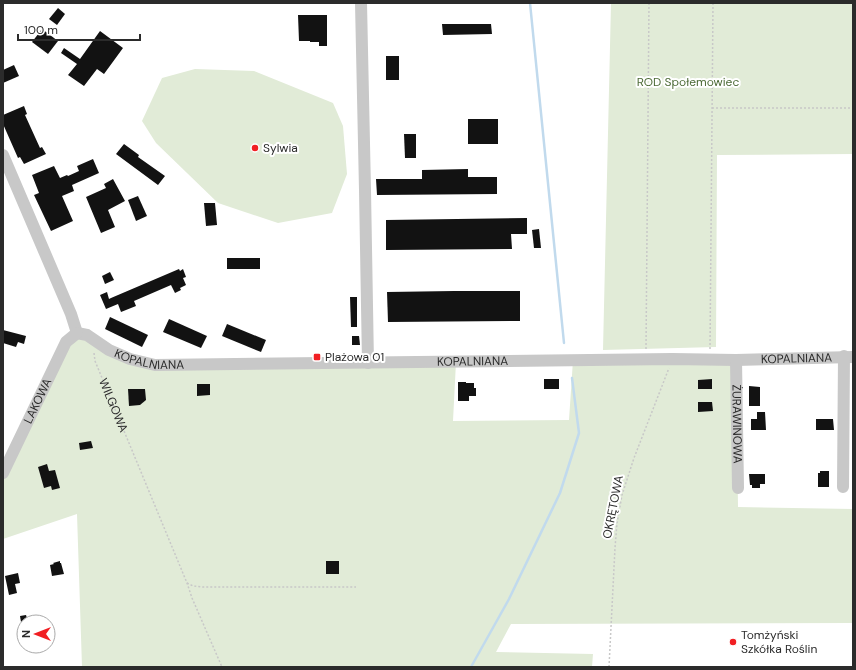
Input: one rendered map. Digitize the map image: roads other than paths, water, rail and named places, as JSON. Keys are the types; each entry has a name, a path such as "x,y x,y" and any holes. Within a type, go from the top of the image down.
{"street":[{"path":"361,3 366,190 368,363"},
{"path":"3,155 71,314 77,333"},
{"name":"KOPALNIANA","path":"77,333 87,335 109,350 130,359 154,365 646,359 736,360 848,356"},
{"name":"LAKOWA","path":"3,473 66,342 77,333"},
{"path":"843,487 848,356"},
{"name":"ŻURAWINOWA","path":"736,360 738,488"}],"waterway":[{"path":"530,3 564,343"},
{"path":"471,667 509,599 560,493 579,433 572,378"}],"place":[{"name":"Sylwia","path":"255,148"},
{"name":"Plażowa 01","path":"317,357"},
{"name":"Tomżyński Szkółka Roślin","path":"733,642"}],"park label":[{"name":"ROD Społemowiec","path":"688,82"}]}
